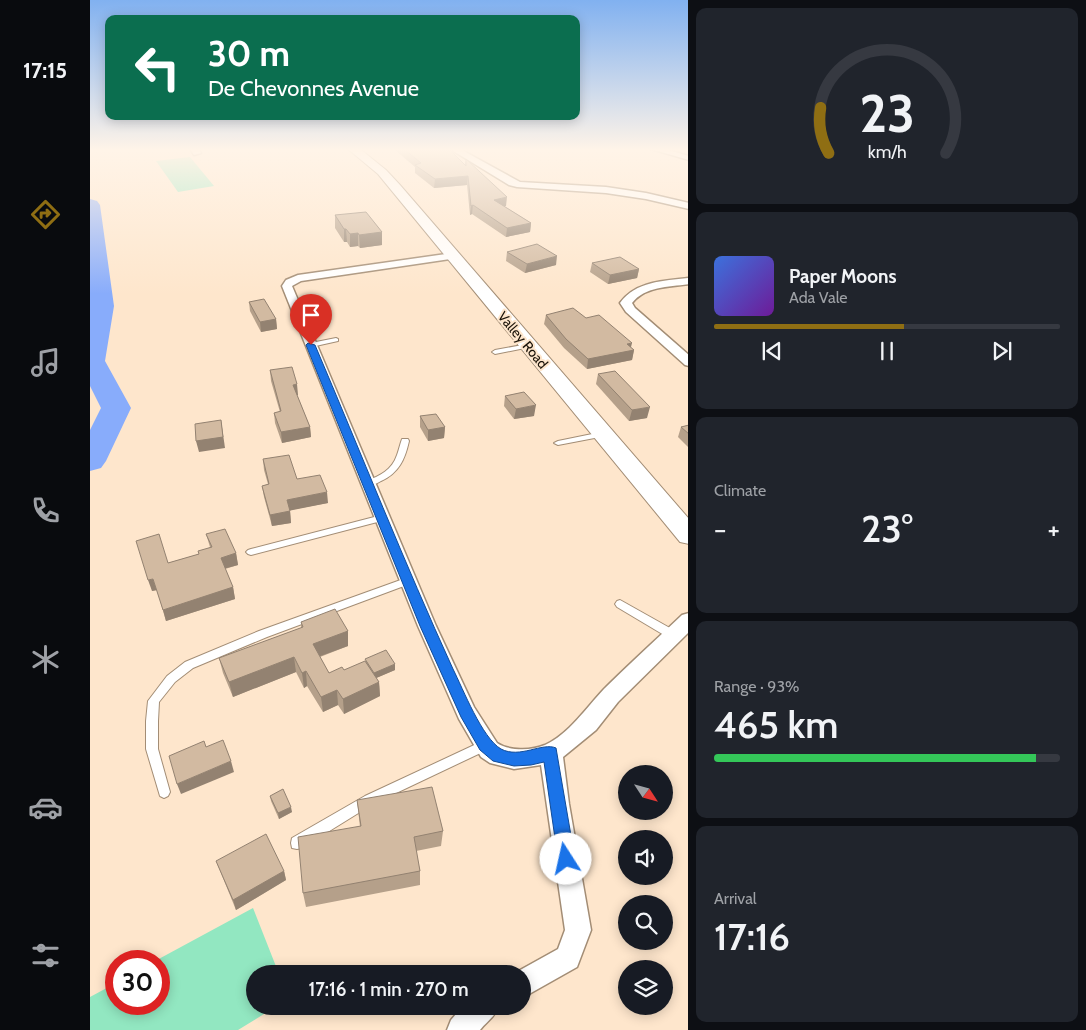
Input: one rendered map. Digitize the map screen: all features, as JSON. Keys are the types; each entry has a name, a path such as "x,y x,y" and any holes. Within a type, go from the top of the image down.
{"street":[{"name":"Valley Road","path":"403,197 688,536"},
{"path":"650,197 688,206"},
{"path":"453,256 306,276 292,280 288,285 288,290 382,518 466,713 485,745 498,756 514,759 531,758 551,753 588,723 611,696 688,620"},
{"path":"688,281 640,290 633,294 626,302 630,310 688,362"},
{"path":"531,979 568,958 578,930 557,804 551,753"},
{"path":"461,1030 474,1015"}],"lane":[{"path":"311,345 336,340"},
{"path":"495,352 528,346"},
{"path":"558,443 602,434"},
{"path":"369,483 380,480 395,470 400,461 405,441"},
{"path":"251,552 382,518"},
{"path":"164,792 152,749 152,721 154,701 171,679 189,665 263,634 409,581"},
{"path":"620,604 673,635"},
{"path":"297,843 369,800 485,745"}],"green space":[{"path":"253,908 275,965 246,965 246,1015 262,1015 238,1030 90,1030 90,997 105,989 105,1015 170,1015 170,953"}],"building":[{"path":"470,197 507,197 494,200 531,223 507,228 473,205 471,206"},
{"path":"366,212 382,232 359,235 358,233 350,234 344,229 335,215"},
{"path":"537,244 557,256 527,264 507,252"},
{"path":"620,257 639,269 610,275 592,263"},
{"path":"264,299 276,319 260,322 249,302"},
{"path":"573,308 586,318 599,315 632,343 627,344 634,350 588,359 566,339 546,315"},
{"path":"292,367 297,384 293,385 310,427 281,432 274,413 281,411 270,370"},
{"path":"615,371 650,407 632,410 598,374"},
{"path":"524,392 536,405 516,409 505,396"},
{"path":"436,414 445,427 428,430 420,416"},
{"path":"221,420 223,437 196,441 195,424"},
{"path":"688,425 688,433 681,427"},
{"path":"289,455 297,479 320,475 327,492 287,500 290,511 270,515 262,486 269,484 263,459"},
{"path":"225,529 236,553 221,558 233,587 163,610 153,579 148,580 136,541 159,534 168,563 199,554 198,551 212,547 206,534"},
{"path":"335,609 348,631 313,644 329,673 342,667 344,670 365,661 379,682 343,699 337,690 321,697 306,671 302,673 294,657 229,682 219,658 303,627 301,622"},
{"path":"386,650 395,664 374,673 365,659"},
{"path":"223,740 231,761 177,784 169,756 204,741 206,747"},
{"path":"432,787 443,831 414,837 420,871 303,893 298,837 361,826 357,800"},
{"path":"283,789 291,807 278,813 270,796"},
{"path":"266,834 284,871 233,900 216,861"}],"waterway":[{"path":"90,205 102,306 91,361 116,408 90,461"}],"route":[{"path":"311,345 427,626 456,687 466,713 485,745 498,756 524,759 551,753 566,859"}]}
